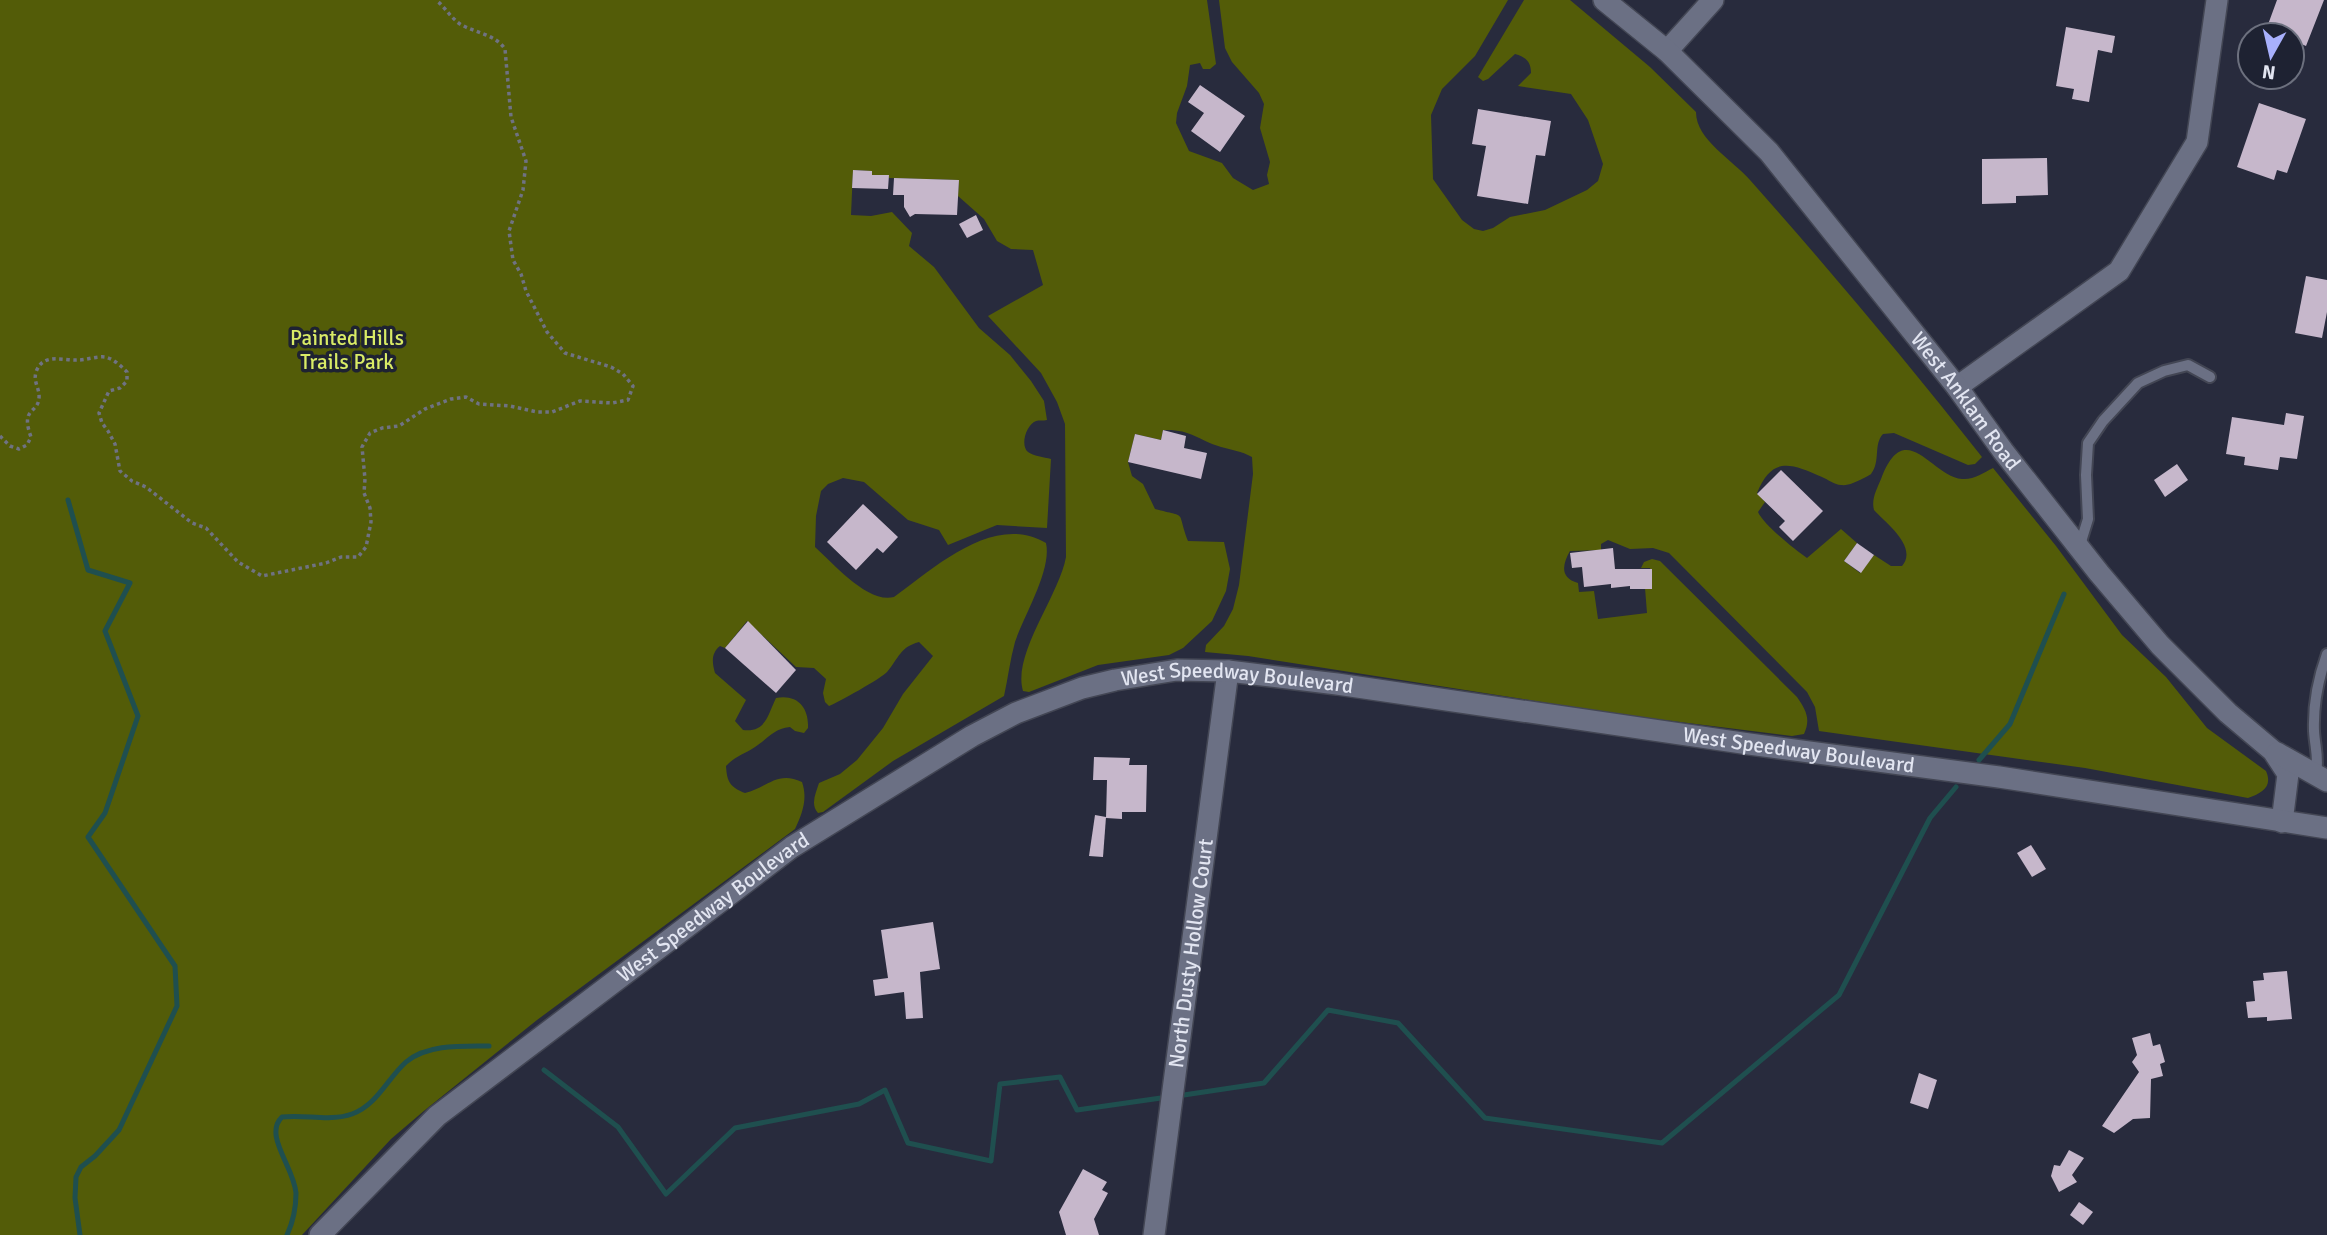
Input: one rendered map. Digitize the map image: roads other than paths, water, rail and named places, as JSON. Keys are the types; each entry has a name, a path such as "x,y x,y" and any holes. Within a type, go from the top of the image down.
{"main road":[{"name":"West Anklam Road","path":"1604,0 1667,51 1769,152 1957,387 2079,548 2160,645 2228,713 2273,751 2288,774 2282,822"},
{"path":"1667,51 1713,0"},
{"path":"1957,387 2119,271 2197,142 2217,0"},
{"name":"West Speedway Boulevard","path":"320,1235 437,1116 792,847 898,780 1016,713 1082,688 1155,673 1177,670 1228,671 1337,684 1999,778 2327,828"},
{"name":"North Dusty Hollow Court","path":"1154,1235 1228,671"},
{"path":"2273,751 2322,765"}],"lane":[{"path":"2079,548 2088,519 2088,443 2103,421 2138,383 2164,370 2188,365 2210,377"},
{"path":"2322,765 2314,732 2318,681 2327,654"}],"waterway":[{"path":"68,500 88,570 130,583 105,631 138,716 105,813 88,837 175,966 177,1006 119,1130 81,1167 76,1177 75,1198 80,1235"},
{"path":"1979,760 2010,724 2064,594"},
{"path":"1177,1096 1264,1083 1328,1010 1398,1023 1485,1118 1662,1143 1839,995 1930,818 1956,787"},
{"path":"287,1235 294,1215 296,1193 276,1133 277,1124 282,1117 335,1117 352,1114 368,1104 399,1069 415,1056 446,1047 489,1046"},
{"path":"544,1070 618,1127 666,1194 735,1128 859,1104 885,1090 908,1143 991,1161 1000,1084 1060,1077 1077,1110 1168,1097"}],"park label":[{"name":"Painted Hills Trails Park","path":"347,350"}]}
